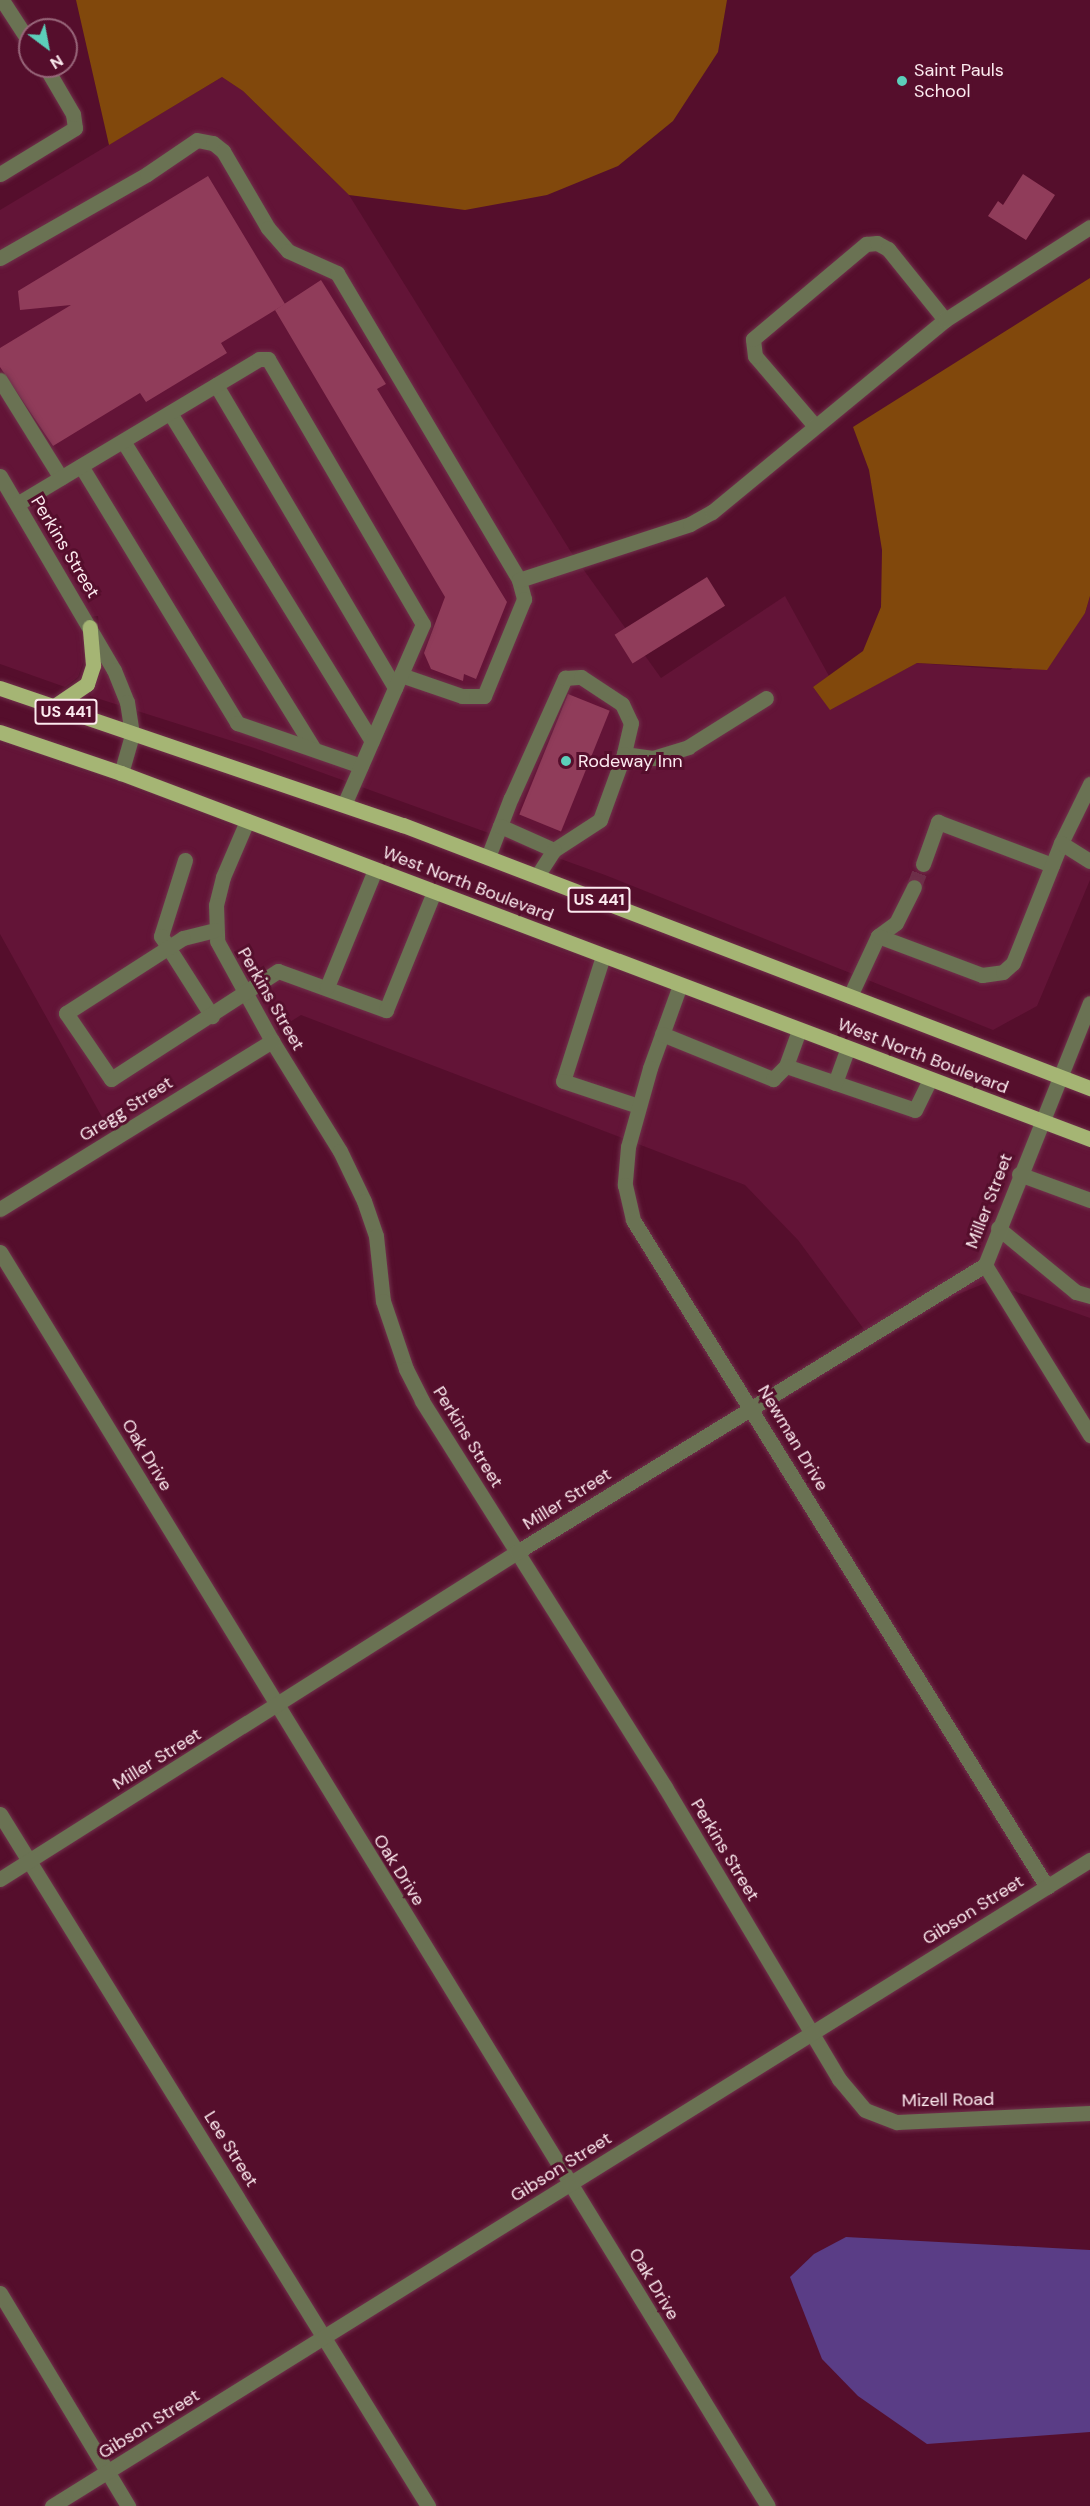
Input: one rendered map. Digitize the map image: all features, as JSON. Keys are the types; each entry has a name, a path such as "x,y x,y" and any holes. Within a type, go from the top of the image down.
{"main road":[{"path":"53,707 87,684 93,665 90,627"},
{"name":"West North Boulevard","path":"0,688 132,735 344,805 488,857 1090,1088"},
{"name":"West North Boulevard","path":"0,732 121,773 1090,1139"}],"street":[{"path":"2,0 18,25"},
{"path":"0,174 75,128 73,114 52,78"},
{"path":"0,258 147,174 197,140 213,143 223,151 268,228 288,250 337,273 519,580 524,598 484,696 462,696 398,681 216,385"},
{"path":"519,580 553,566 690,524 712,512 945,320 1090,227"},
{"path":"815,426 754,356 753,339 866,244 877,243 888,249 945,320"},
{"path":"17,504 260,359 268,359 423,624 344,805"},
{"path":"0,380 61,478"},
{"path":"170,413 372,741"},
{"path":"123,441 314,749"},
{"path":"81,466 237,723 361,766"},
{"name":"Perkins Street","path":"2,483 17,504 90,627 127,702 132,735 121,773"},
{"path":"488,857 565,678 581,677 622,704 631,723 624,754 600,820 554,850 537,876"},
{"path":"624,754 653,758 688,747 766,698"},
{"path":"878,936 982,975 1003,972 1013,963 1061,843 1090,784"},
{"name":"Perkins Street","path":"247,821 223,877 215,930 223,955 272,1041 340,1151 364,1201 376,1236 384,1301 406,1369 422,1401 665,1787 810,2036"},
{"path":"923,864 938,822 1052,865"},
{"path":"500,826 554,850"},
{"path":"1061,843 1090,861"},
{"path":"185,860 161,930 168,947 212,1016"},
{"path":"327,987 375,870"},
{"path":"850,996 878,936 896,923 914,887"},
{"path":"215,930 183,938 66,1013 111,1079 245,995 278,971 386,1010 434,892"},
{"path":"603,956 563,1081 638,1106"},
{"name":"Newman Drive","path":"680,985 638,1106 628,1147 625,1185 633,1220 1047,1887"},
{"name":"Miller Street","path":"0,1879 276,1708 517,1552 985,1265 1019,1174 1063,1077 1090,1003"},
{"path":"662,1034 773,1079 786,1066 799,1030"},
{"name":"Gregg Street","path":"0,1209 272,1041"},
{"path":"835,1083 848,1048"},
{"path":"786,1066 915,1110 930,1079"},
{"path":"1019,1174 1090,1200"},
{"path":"998,1228 1076,1292 1090,1296"},
{"name":"Oak Drive","path":"0,1252 276,1708 768,2506"},
{"path":"985,1265 1090,1435"},
{"name":"Lee Street","path":"0,1814 428,2506"},
{"name":"Gibson Street","path":"52,2506 1090,1860"},
{"name":"Mizell Road","path":"810,2036 854,2101 879,2117 897,2122 1090,2113"},
{"path":"0,2293 128,2506"}],"shaded area":[{"path":"76,0 727,0 718,52 673,121 618,166 547,195 465,210 349,195 243,91 222,77 109,145"},
{"path":"222,77 243,91 349,195 571,552 661,678 785,596 829,676 813,687 830,709 917,663 1010,670 1085,613 1090,596 1090,880 1037,1006 993,1030 605,875 251,747 90,696 103,667 98,616 79,618 83,662 78,677 65,687 0,664 0,210"},
{"path":"1090,278 1090,596 1085,613 1047,670 917,663 830,710 813,687 863,651 881,607 882,550 869,470 853,427"},
{"path":"0,743 118,783 1090,1150 1090,1318 988,1282 866,1332 798,1240 745,1185 301,1015 112,1135 0,934"},
{"path":"846,2237 1090,2250 1090,2432 927,2444 858,2396 822,2359 790,2277 814,2254"}],"building":[{"path":"1023,174 1055,195 1026,240 988,216 998,201 1003,205"},
{"path":"208,176 285,304 221,343 227,353 146,402 140,393 53,446 0,367 0,348 71,305 20,310 18,291"},
{"path":"321,280 386,384 377,389 507,602 476,679 464,674 463,681 431,669 424,653 445,597 275,310"},
{"path":"707,577 725,606 633,664 615,635"},
{"name":"Rodeway Inn","path":"568,694 610,711 561,831 519,815"}],"tunnel":[{"path":"914,887 923,864"}],"place":[{"name":"Saint Pauls School","path":"902,81"},
{"name":"Rodeway Inn","path":"566,761"}]}
